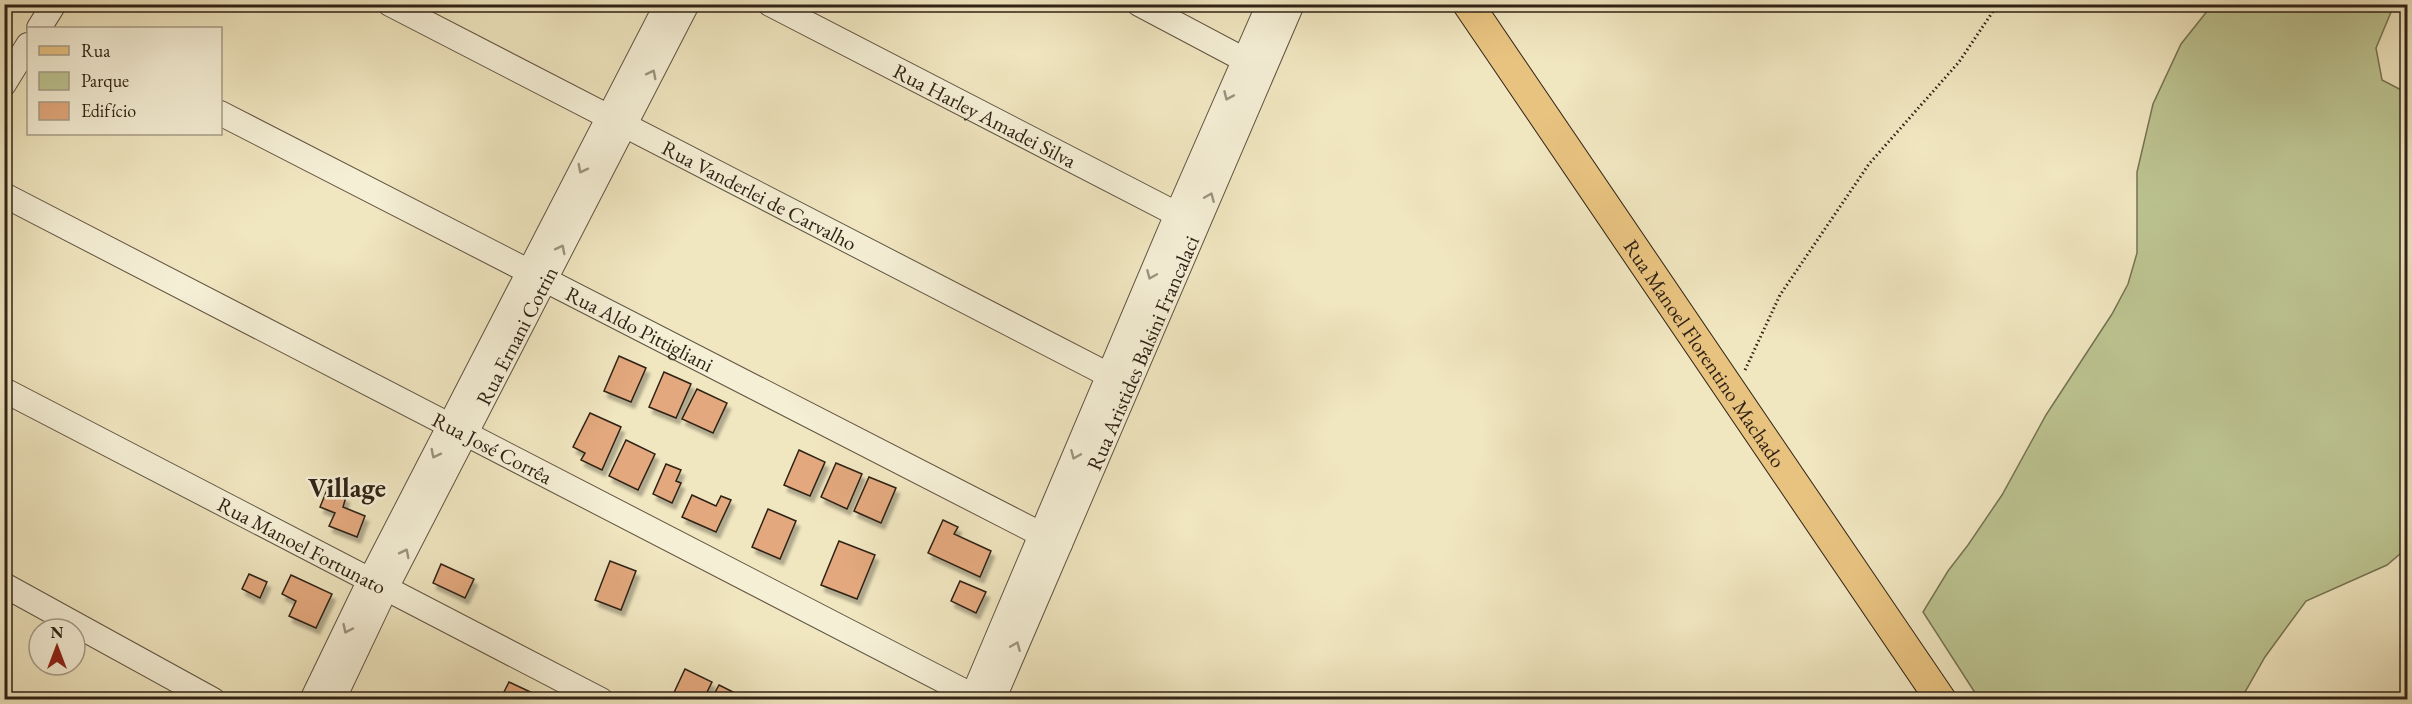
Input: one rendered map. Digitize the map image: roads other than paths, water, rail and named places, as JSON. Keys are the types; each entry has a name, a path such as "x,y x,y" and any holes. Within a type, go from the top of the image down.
{"main road":[{"name":"Rua Manoel Florentino Machado","path":"1474,8 1941,699"}],"street":[{"name":"Rua Vanderlei de Carvalho","path":"390,4 1118,380"},
{"name":"Rua Ernani Cotrin","path":"617,121 667,4"},
{"name":"Rua Ernani Cotrin","path":"312,699 378,584 617,121 687,4"},
{"name":"Rua Harley Amadei Silva","path":"770,4 1187,220"},
{"path":"1139,4 1254,64"},
{"name":"Rua Aristides Balsini Francalaci","path":"1254,64 1269,4"},
{"name":"Rua Aristides Balsini Francalaci","path":"979,698 1050,539 1254,64 1292,4"},
{"path":"4,84 27,47"},
{"name":"Rua Aldo Pittigliani","path":"222,114 1050,539"},
{"name":"Rua José Corrêa","path":"4,195 979,698"},
{"name":"Rua Manoel Fortunato","path":"4,390 601,699"},
{"name":"Rua Ernani Cotrin","path":"333,699 378,584"},
{"path":"4,585 213,699"}],"district":[{"name":"Village","path":"347,487"}]}
